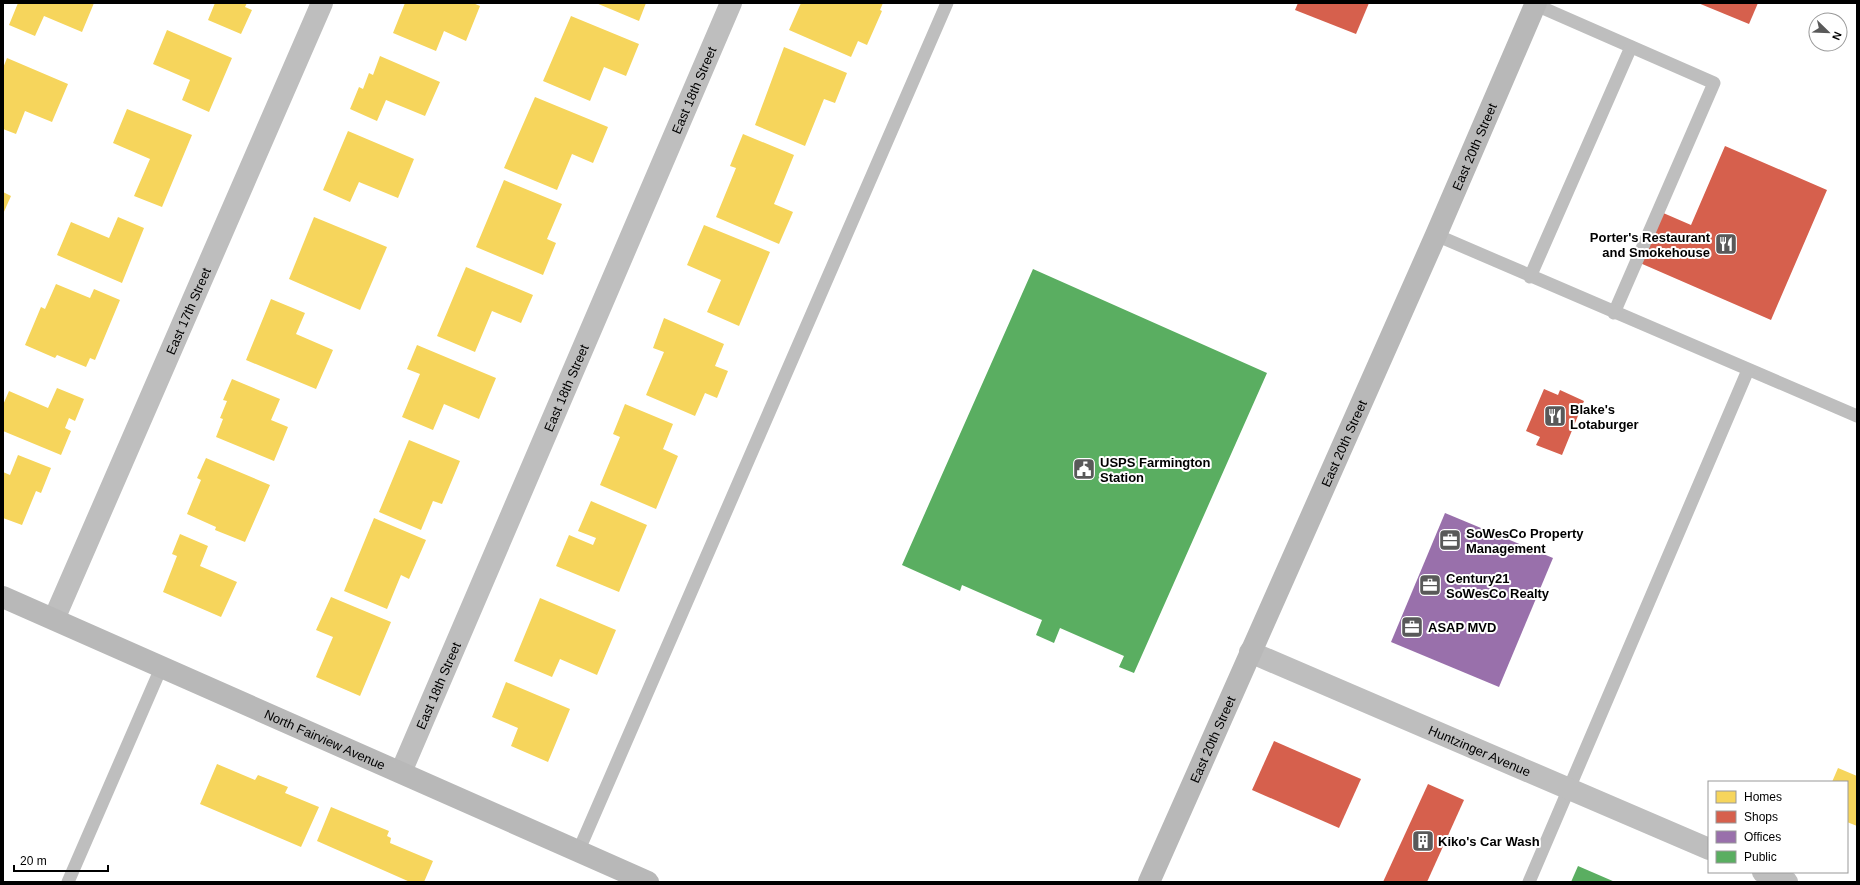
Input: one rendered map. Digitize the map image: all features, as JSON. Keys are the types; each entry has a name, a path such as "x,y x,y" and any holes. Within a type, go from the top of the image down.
{"main road":[{"name":"East 20th Street","path":"1149,882 1436,235 1536,4"},
{"name":"North Fairview Avenue","path":"3,597 648,882"}],"street":[{"name":"East 17th Street","path":"54,619 322,3"},
{"name":"East 18th Street","path":"401,772 731,3"},
{"name":"Huntzinger Avenue","path":"1250,652 1708,849"},
{"path":"1765,873 1787,882"}],"lane":[{"path":"578,852 947,3"},
{"path":"1536,4 1631,47 1714,82 1614,313"},
{"path":"1530,277 1631,47"},
{"path":"1436,235 1530,277 1857,416"},
{"path":"1529,882 1570,790 1748,370"},
{"path":"68,882 161,668"}],"building: Homes":[{"path":"18,3 94,3 82,32 44,16 35,36 9,25"},
{"path":"215,3 247,3 245,7 252,10 241,34 208,20"},
{"path":"405,3 473,3 480,6 466,41 444,31 436,51 393,33"},
{"path":"596,3 646,3 639,21"},
{"path":"801,3 883,3 880,10 882,11 867,45 858,41 851,57 789,30"},
{"path":"571,16 639,44 626,76 604,67 590,101 543,81"},
{"path":"167,30 232,58 209,112 182,100 190,80 153,64"},
{"path":"784,47 847,73 835,103 824,99 805,146 755,125"},
{"path":"380,56 440,82 425,116 386,100 377,121 350,109 359,87 363,89 369,73 373,75"},
{"path":"7,58 68,84 52,122 25,111 16,134 3,129 3,68"},
{"path":"535,97 608,127 593,163 572,154 557,190 504,168"},
{"path":"127,109 192,135 162,207 134,196 150,159 113,143"},
{"path":"348,131 414,159 398,198 359,182 350,202 323,190"},
{"path":"743,134 794,155 774,204 793,212 779,244 716,217 736,168 730,166"},
{"path":"504,180 562,204 547,239 556,243 543,275 476,247"},
{"path":"3,192 11,196 3,214"},
{"path":"118,217 144,228 122,283 57,255 71,222 109,238"},
{"path":"314,217 387,247 360,310 289,279"},
{"path":"704,225 770,252 739,326 707,312 721,280 687,265"},
{"path":"466,267 533,295 521,323 492,311 475,352 437,336"},
{"path":"56,284 90,298 94,289 120,300 95,360 90,358 86,367 57,355 55,358 25,345 41,307 45,309"},
{"path":"271,299 305,313 296,334 333,350 316,389 246,360"},
{"path":"664,318 724,344 715,366 728,371 717,398 705,393 695,416 646,395 664,352 653,348"},
{"path":"417,345 496,378 479,419 444,404 433,430 402,417 420,374 407,369"},
{"path":"232,379 280,399 271,420 288,427 274,461 216,437 223,419 220,418 227,401 223,400"},
{"path":"57,388 84,399 75,421 69,418 65,428 71,431 61,455 3,431 3,405 9,391 48,408"},
{"path":"625,404 673,424 663,449 678,456 656,509 600,485 620,437 613,434"},
{"path":"409,440 460,461 442,504 433,501 421,530 379,512"},
{"path":"18,455 51,468 41,493 36,491 22,525 3,518 3,472 10,475"},
{"path":"206,458 270,485 245,542 215,530 216,527 187,514 201,480 197,478"},
{"path":"591,501 647,525 619,592 556,566 569,535 593,545 596,538 578,531"},
{"path":"374,518 426,540 409,579 401,575 387,609 344,591"},
{"path":"180,534 208,546 200,566 237,582 221,617 163,592 177,556 172,554"},
{"path":"331,597 391,622 360,696 316,677 333,637 316,630"},
{"path":"540,598 616,630 597,675 560,659 552,677 514,661"},
{"path":"506,682 570,709 548,762 511,746 518,728 492,717"},
{"path":"217,764 255,780 258,775 288,787 285,793 319,807 301,847 200,804"},
{"path":"1838,768 1857,776 1857,826 1848,822 1848,781 1832,781"},
{"path":"331,807 389,831 387,836 391,838 390,843 433,861 424,882 410,882 317,841"}],"building: Shops":[{"path":"1298,3 1369,3 1356,34 1295,10"},
{"path":"1698,3 1758,3 1749,24"},
{"name":"Porter's Restaurant and Smokehouse","path":"1725,146 1827,190 1771,320 1640,263 1661,212 1691,225"},
{"name":"Blake's Lotaburger","path":"1544,389 1558,395 1560,390 1584,401 1562,455 1536,445 1540,437 1526,431"},
{"path":"1274,741 1361,779 1339,828 1252,790"},
{"name":"Kiko's Car Wash","path":"1428,784 1464,800 1427,882 1383,882"}],"building: Offices":[{"path":"1445,513 1553,558 1499,687 1391,642"}],"building: Public":[{"name":"USPS Farmington Station","path":"1033,269 1267,373 1134,673 1119,667 1124,656 1060,628 1054,643 1036,635 1042,620 962,585 960,591 902,565"},
{"path":"1578,866 1615,882 1571,882"}],"place":[{"name":"Porter's Restaurant and Smokehouse","path":"1726,244"},
{"name":"Blake's Lotaburger","path":"1555,416"},
{"name":"USPS Farmington Station","path":"1084,469"},
{"name":"SoWesCo Property Management","path":"1450,540"},
{"name":"Century21 SoWesCo Realty","path":"1430,585"},
{"name":"ASAP MVD","path":"1412,627"},
{"name":"Kiko's Car Wash","path":"1423,841"}]}
